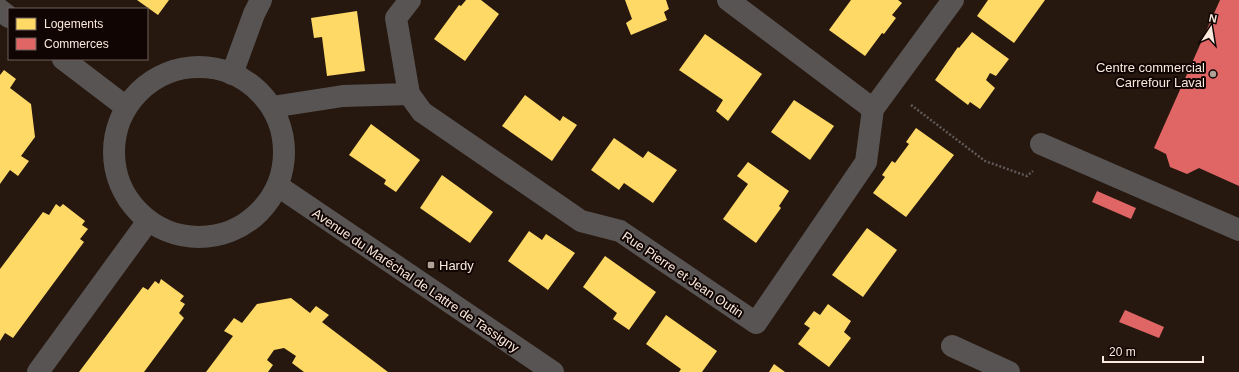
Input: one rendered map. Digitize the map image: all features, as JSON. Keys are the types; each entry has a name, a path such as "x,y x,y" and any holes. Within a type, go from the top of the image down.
{"street":[{"path":"232,74 254,14 261,0"},
{"name":"Rue Pierre et Jean Outin","path":"410,0 396,18 410,94 422,112 581,221 620,231 756,323 866,162 873,109 952,0"},
{"path":"728,0 873,109"},
{"path":"0,10 8,16"},
{"path":"64,60 126,107"},
{"path":"185,68 209,68 232,74 254,87 272,108 281,128 284,150 282,172 278,186 256,216 231,231 203,238 174,234 148,221 130,203 118,180 113,155 116,130 126,107 142,88 162,75 185,68"},
{"path":"272,108 343,96 410,94"},
{"path":"1048,147 1239,230"},
{"name":"Avenue du Maréchal de Lattre de Tassigny","path":"278,186 553,372"},
{"path":"38,372 148,221"},
{"path":"952,346 1009,372"}],"path":[{"path":"888,88 985,161 1027,176 1048,147"}],"building: Logements":[{"path":"137,0 169,0 158,15"},
{"path":"466,0 481,0 499,14 465,61 434,39 459,5 461,6"},
{"path":"625,0 666,0 669,9 664,12 667,20 631,35 626,23 632,19"},
{"path":"851,0 898,0 902,3 892,15 896,18 884,34 882,33 865,56 829,30"},
{"path":"988,0 1045,0 1014,43 977,16"},
{"path":"357,11 365,71 327,76 322,37 314,38 311,18"},
{"path":"972,32 1009,59 996,76 990,73 986,80 995,88 980,109 970,102 968,105 935,80 958,47 959,48"},
{"path":"705,34 762,74 728,121 716,111 723,100 679,70"},
{"path":"4,70 16,79 10,88 31,104 35,137 21,156 29,161 18,176 10,170 0,184 0,75"},
{"path":"525,95 560,121 563,116 577,125 552,161 502,126"},
{"path":"794,100 834,126 810,160 771,132"},
{"path":"371,124 420,160 396,192 384,184 386,180 349,155"},
{"path":"916,128 954,155 906,217 873,193 885,177 882,175 892,161 895,163 909,144 906,142"},
{"path":"614,138 643,158 648,151 677,170 653,203 624,183 619,190 591,170"},
{"path":"748,162 789,191 779,206 781,208 756,243 723,219 748,184 737,176"},
{"path":"442,175 493,212 470,243 420,208"},
{"path":"56,204 60,207 63,204 85,221 82,225 88,229 80,239 84,242 13,338 5,333 0,341 0,269 43,212 49,215"},
{"path":"867,228 897,250 863,297 832,275"},
{"path":"529,231 542,240 546,234 575,253 548,290 508,261"},
{"path":"605,256 656,292 629,330 613,319 617,313 583,287"},
{"path":"161,279 184,296 180,301 185,304 179,313 184,318 144,372 79,372 143,287 148,290 155,281 159,284"},
{"path":"291,298 310,313 316,306 329,315 322,322 388,372 304,372 292,363 296,356 284,348 274,350 267,360 273,365 268,372 206,372 233,336 224,331 234,318 242,323 257,304"},
{"path":"828,304 851,321 844,332 851,338 829,367 798,344 810,328 804,324 814,311 820,315"},
{"path":"666,315 717,351 702,372 679,372 681,369 646,344"},
{"path":"774,364 785,372 769,372"}],"building: Commerces":[{"name":"Centre commercial Carrefour Laval","path":"1220,0 1239,0 1239,186 1199,168 1187,174 1170,167 1166,154 1154,148"},
{"path":"1097,191 1136,208 1131,219 1092,202"},
{"path":"1125,310 1164,327 1159,338 1119,322"}],"place":[{"name":"Centre commercial Carrefour Laval","path":"1213,74"},
{"name":"Hardy","path":"431,265"}]}
